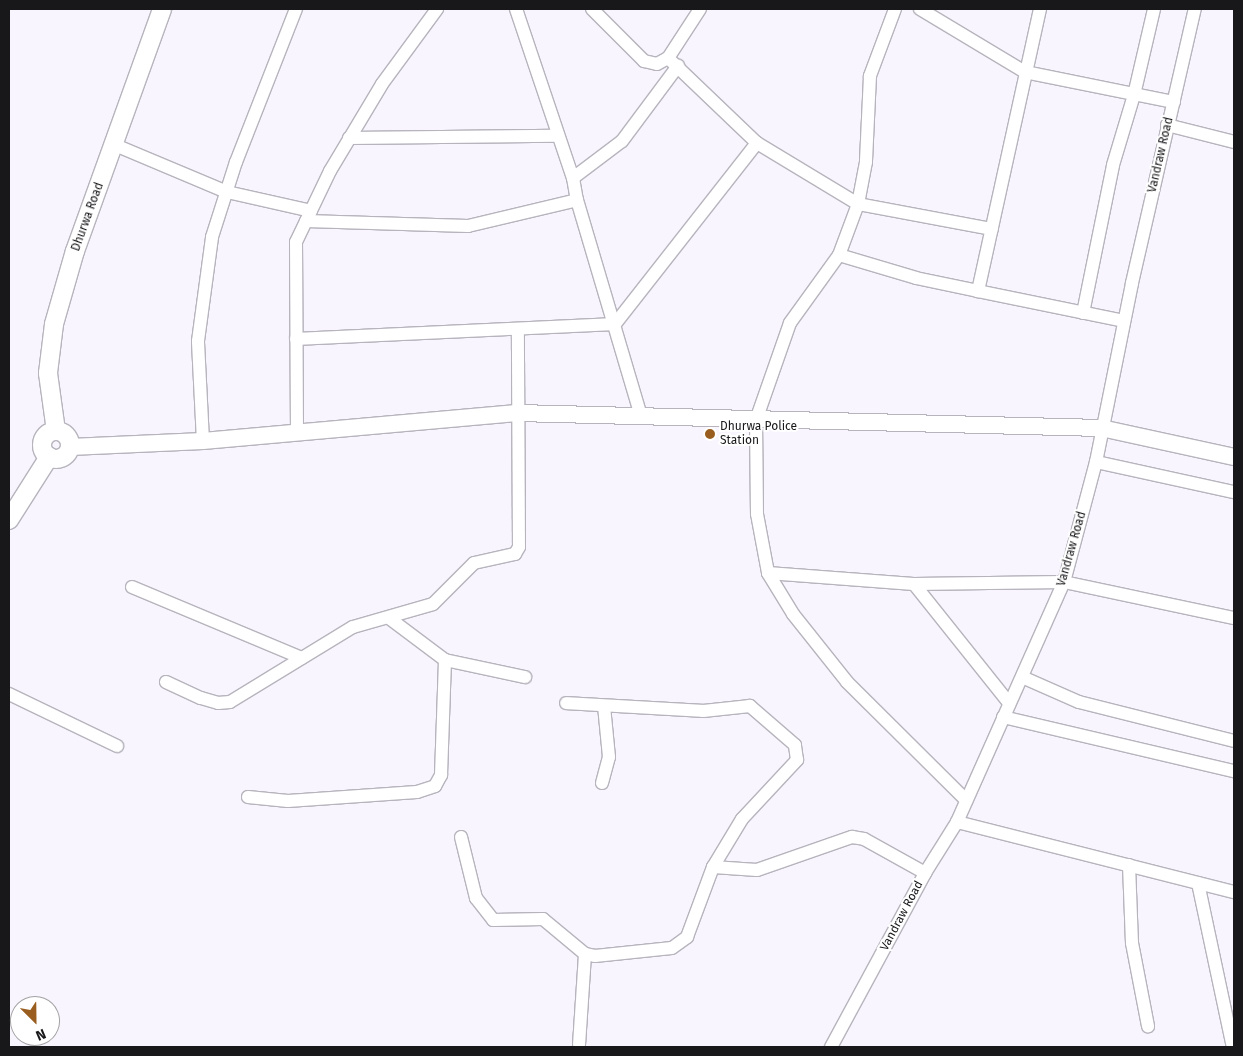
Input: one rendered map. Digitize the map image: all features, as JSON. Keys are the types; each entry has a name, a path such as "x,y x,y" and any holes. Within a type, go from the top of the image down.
{"main road":[{"name":"Dhurwa Road","path":"56,431 48,373 54,324 75,252 115,145 162,9"},
{"path":"56,431 65,434 70,447 62,457 49,457 44,450 43,442 47,434 56,431"},
{"path":"9,520 49,457"}],"street":[{"path":"203,441 198,341 212,238 227,192 296,9"},
{"path":"297,432 296,242 349,138 382,84 437,9"},
{"path":"516,9 557,136 573,178 576,200 615,324 641,416"},
{"path":"592,9 644,61 656,64 673,62"},
{"path":"573,178 622,141 673,62 700,9"},
{"path":"896,9 870,76 866,162 858,204 839,255 790,323 756,420 757,514 768,573 794,614 848,682 966,800"},
{"path":"922,9 1026,72 1174,102"},
{"path":"978,291 1040,9"},
{"path":"1083,313 1113,165 1134,95 1154,9"},
{"name":"Vandraw Road","path":"831,1047 925,873 956,822 1064,582 1096,462 1124,321 1194,9"},
{"path":"673,62 757,143 858,204 992,229"},
{"path":"1168,125 1234,142"},
{"path":"349,138 557,136"},
{"path":"296,339 615,324 757,143"},
{"path":"115,145 227,192 308,216 468,226 576,200"},
{"path":"839,255 916,278 1124,321"},
{"path":"166,682 218,703 230,702 353,627 434,604 474,563 510,556 518,550 518,330"},
{"path":"70,447 203,441 517,413 1102,428 1234,457"},
{"path":"1096,462 1234,492"},
{"path":"768,573 914,584 1064,582 1234,618"},
{"path":"914,584 1008,703"},
{"path":"132,586 302,658"},
{"path":"389,618 445,660 525,677"},
{"path":"248,797 288,801 417,792 435,786 441,775 445,660"},
{"path":"1022,677 1079,702 1234,741"},
{"path":"9,694 116,746"},
{"path":"461,837 476,898 490,917 498,922 543,919 585,954 604,956 672,948 681,944 687,937 713,866 742,819 797,760 795,745 750,706 703,710 566,703"},
{"path":"602,783 609,757 604,706"},
{"path":"1003,717 1234,771"},
{"path":"956,822 1234,892"},
{"path":"713,866 757,870 852,838 864,839 925,873"},
{"path":"1129,865 1132,944 1148,1026"},
{"path":"1198,883 1233,1047"},
{"path":"579,1045 585,954"}],"place":[{"name":"Dhurwa Police Station","path":"710,434"}]}
